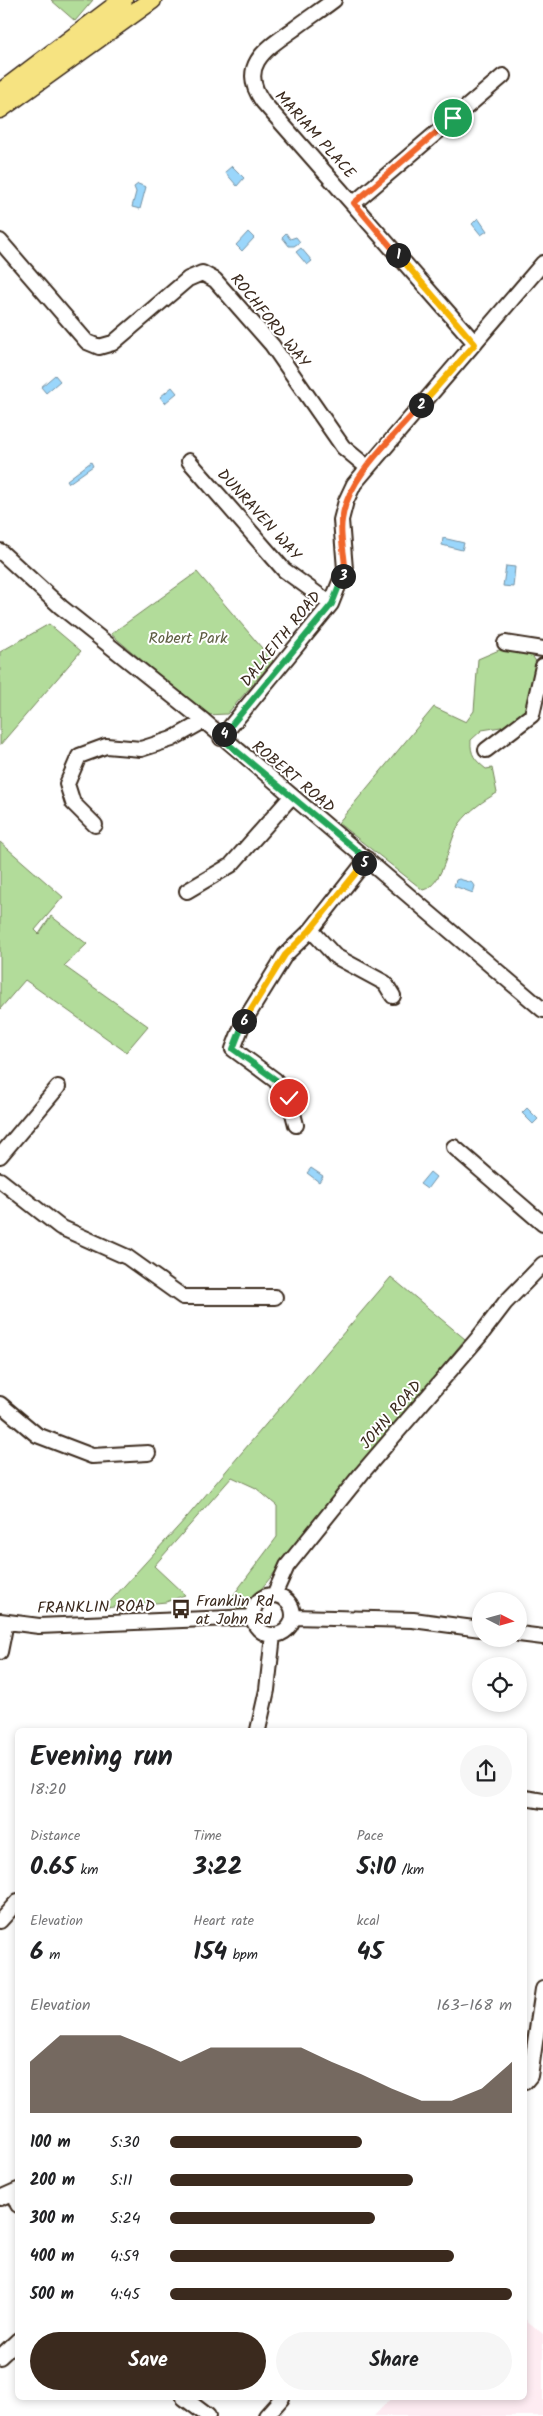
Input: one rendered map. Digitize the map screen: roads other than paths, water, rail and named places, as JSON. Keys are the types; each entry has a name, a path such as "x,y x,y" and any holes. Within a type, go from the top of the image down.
{"main road":[{"path":"0,93 123,0"},
{"path":"0,109 152,0"}],"street":[{"name":"MARIAM PLACE","path":"334,0 266,49 256,62 253,79 254,87 263,102 354,203 475,344"},
{"path":"354,203 503,76"},
{"name":"ROCHFORD WAY","path":"0,240 87,342 99,347 112,343 188,279 202,273 215,280 272,345 343,447 367,467"},
{"name":"DALKEITH ROAD","path":"221,738 332,604 345,569 341,520 346,501 354,484 543,263"},
{"name":"DUNRAVEN WAY","path":"189,461 284,570 332,604"},
{"name":"ROBERT ROAD","path":"0,551 61,607 204,721 221,738 367,859 543,1010"},
{"path":"505,643 543,649"},
{"path":"486,750 532,715 543,666"},
{"path":"95,825 74,803 68,784 79,756 106,746 141,749 172,739 204,721"},
{"path":"187,891 231,865 291,797"},
{"path":"296,1126 289,1098 276,1080 233,1049 243,1023 285,955 310,930 367,859"},
{"path":"310,930 335,956 385,982 393,996"},
{"path":"0,1156 58,1087"},
{"path":"454,1147 543,1224"},
{"path":"0,1180 60,1227 127,1256 183,1297 275,1297"},
{"name":"JOHN ROAD","path":"274,1595 286,1566 362,1473 479,1338 505,1302 543,1264"},
{"path":"0,1404 37,1435 92,1456 148,1453"},
{"path":"274,1595 286,1599 290,1604 293,1617 289,1628 279,1634 268,1634 258,1628 254,1617 257,1604 267,1596 274,1595"},
{"name":"FRANKLIN ROAD","path":"3,1622 39,1626 254,1617"},
{"path":"293,1617 413,1620 472,1628"},
{"path":"0,1652 3,1622"},
{"path":"258,1728 267,1690 273,1634"},
{"path":"528,1635 543,1637"},
{"path":"527,1798 543,1801"},
{"path":"0,1921 15,1904"},
{"path":"527,2080 530,2076 543,1988"},
{"path":"0,2357 15,2343"},
{"path":"187,2400 208,2416"},
{"path":"266,2416 280,2400"}],"water":[{"path":"232,166 244,178 237,186 225,172"},
{"path":"138,184 146,187 140,209 132,207 136,192 134,187"},
{"path":"478,218 487,231 481,235 472,224"},
{"path":"248,232 254,238 242,251 236,245"},
{"path":"286,233 290,239 296,237 300,242 294,246 289,246 282,237"},
{"path":"301,248 312,261 307,265 296,252"},
{"path":"55,375 60,381 46,393 41,387"},
{"path":"172,387 177,393 165,403 160,397"},
{"path":"91,462 93,466 69,483 67,480"},
{"path":"443,538 464,543 462,550 442,545"},
{"path":"506,566 515,567 513,587 503,586"},
{"path":"459,879 473,883 475,886 473,893 454,886 456,880"},
{"path":"527,1108 538,1119 533,1124 522,1113"},
{"path":"311,1168 323,1176 319,1182 307,1173"},
{"path":"430,1172 436,1177 427,1189 420,1184"}],"place":[{"name":"Franklin Rd at John Rd","path":"181,1609"}],"park label":[{"name":"Robert Park","path":"188,637"}]}
